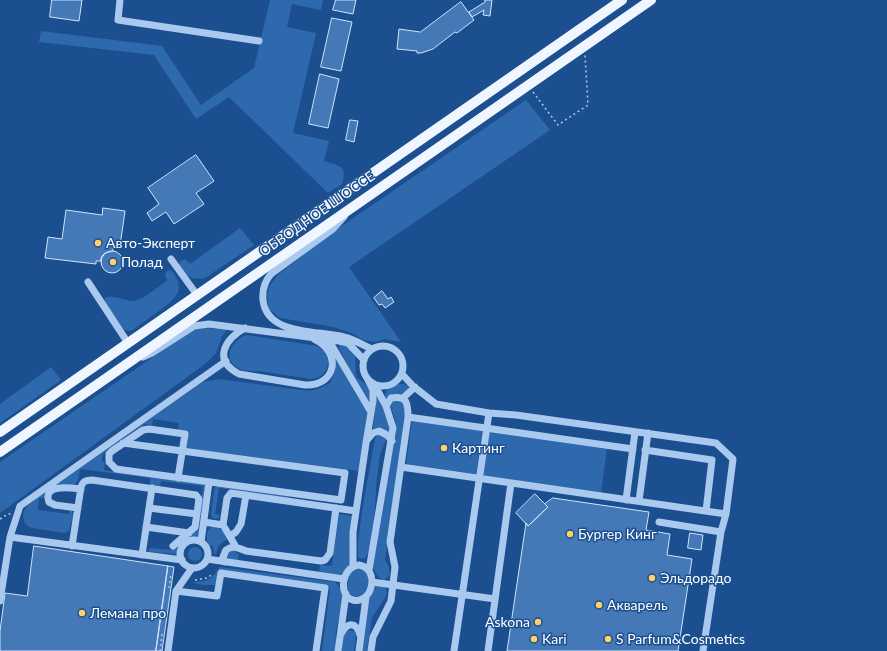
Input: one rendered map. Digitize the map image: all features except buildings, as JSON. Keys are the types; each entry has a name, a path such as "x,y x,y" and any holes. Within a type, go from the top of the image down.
{"main road":[{"path":"608,10 617,0"},
{"name":"ОБВОДНОЕ ШОССЕ","path":"0,432 622,0"},
{"name":"ОБВОДНОЕ ШОССЕ","path":"0,452 651,0"}],"lane":[{"path":"120,0 118,20 259,41"},
{"path":"354,206 333,229 271,274 264,287 264,304 266,311 278,324 293,329 345,337 372,349"},
{"path":"172,259 197,296"},
{"path":"88,282 128,343"},
{"path":"119,368 152,353 194,326 209,324 309,336 348,343 364,360"},
{"path":"245,328 228,340 225,346 224,353 226,361 233,371 239,374 305,385 313,385 321,382 327,378 332,367 332,357 325,345 309,336"},
{"path":"328,339 371,412"},
{"path":"354,566 353,532 373,401 373,390 364,374 364,360 372,349 384,346 396,350 401,356 403,362 402,374 399,380 389,386 383,387 368,380"},
{"path":"0,602 10,537 20,506 226,361"},
{"path":"402,374 436,404 489,413 516,415 716,443 733,459 726,514 721,532 703,651"},
{"path":"369,570 393,428 386,406 374,384"},
{"path":"403,398 415,387"},
{"path":"371,651 373,637 391,601 396,567 390,542 408,417 407,402 403,398 391,398 386,406"},
{"path":"454,651 489,413"},
{"path":"408,417 633,449"},
{"path":"123,443 182,451 345,473 341,500 178,478 116,469 109,462 109,454 123,443 143,430 149,429 185,434 182,451 178,478"},
{"path":"366,443 373,433 379,431 387,435 392,440"},
{"path":"626,500 635,432"},
{"path":"639,502 648,433"},
{"path":"645,450 712,460 706,511"},
{"path":"401,467 726,514"},
{"path":"72,546 81,489 83,483 88,480 196,495 199,499 195,527 173,546"},
{"path":"201,542 209,482"},
{"path":"488,651 512,483"},
{"path":"78,508 55,505 49,502 48,496 49,493 60,487 81,489"},
{"path":"142,555 152,488"},
{"path":"236,547 223,525 228,495 235,493 356,511"},
{"path":"230,536 236,532 241,524 246,495"},
{"path":"149,508 197,514"},
{"path":"225,562 223,557 229,547 236,547 252,552 321,561 325,560 330,553 336,508"},
{"path":"204,522 223,525"},
{"path":"659,522 721,532"},
{"path":"146,527 189,533"},
{"path":"10,537 182,560 192,568"},
{"path":"168,651 176,591 192,568 201,566 207,559 208,550 201,542 194,540 186,543 181,550 182,560"},
{"path":"207,559 344,579"},
{"path":"338,651 346,594 343,585 345,575 348,569 354,566 364,566 369,570 372,576 372,582 366,597 359,651"},
{"path":"176,591 217,596 218,573 325,588 316,651"},
{"path":"372,582 495,599"},
{"path":"346,594 352,600 362,600 366,597"},
{"path":"340,638 344,627 348,625 357,627 361,637"}],"path":[{"path":"528,86 558,125 588,105 585,46"},
{"path":"0,519 8,514 17,514"},
{"path":"195,580 207,578 218,573"}],"shaded area":[{"path":"270,0 323,0 321,10 292,4 287,27 316,33 293,133 329,141 324,161 341,167 344,173 344,178 342,184 328,193 229,97 196,119 154,55 39,42 41,31 162,46 201,105 254,68"},
{"path":"526,100 550,130 349,267 401,342 385,339 376,342 363,340 354,334 334,327 280,318 269,309 267,296 269,287 278,275 327,236"},
{"path":"240,228 254,245 205,278 196,279 189,277 179,265 180,261 182,260 186,260 190,264"},
{"path":"168,270 172,271 179,284 179,289 174,298 165,307 133,330 129,331 123,329 104,302 105,298 115,297 134,301 146,296 167,281 165,274"},
{"path":"197,327 227,330 222,336 216,353 205,364 0,513 0,462"},
{"path":"247,335 317,346 327,353 328,363 326,370 320,376 311,379 240,369 231,361 230,350 236,341"},
{"path":"339,344 345,344 355,353 356,377 366,385 370,391 369,404 366,402 339,348"},
{"path":"330,345 357,396 367,411 368,416 359,471 185,448 187,431 178,430 179,423 153,419 152,425 145,424 103,454 102,461 105,463 104,470 203,484 205,486 199,538 188,541 176,554 150,552 148,550 150,548 172,550 197,530 203,486 161,481 160,486 150,485 150,478 80,469 75,485 57,485 46,493 45,498 39,498 38,510 69,514 70,510 72,511 73,515 69,531 65,533 32,528 24,521 23,518 25,510 29,504 203,382 218,379 309,391 318,389 330,383 335,371 335,360"},
{"path":"51,367 61,380 0,423 0,404"},
{"path":"395,384 404,384 408,386 409,389 404,393 392,395 386,400 385,395 387,388"},
{"path":"377,396 379,396 388,418 389,432 379,428 373,430"},
{"path":"395,399 404,403 405,410 385,560 390,574 384,580 378,576 371,564 395,439 396,424 390,404"},
{"name":"Картинг","path":"412,421 482,431 476,474 406,464"},
{"path":"489,432 607,449 601,493 483,476"},
{"path":"378,434 386,437 386,439 380,457 372,540 365,559 359,558 359,537 375,439"},
{"path":"218,486 289,496 289,498 219,488 215,514 221,515 215,519 211,514 214,491"},
{"path":"339,514 352,516 353,555 349,566 341,575 229,561 226,557 226,553 234,550 239,554 238,561 319,572 320,565 332,566"},
{"path":"212,527 220,529 227,539 218,546 216,554 214,554 212,545 209,547 207,541 207,533"},
{"path":"192,547 198,547 202,551 202,557 198,561 192,561 188,557 188,551"},
{"path":"219,567 335,582 341,589 343,596 336,631 335,651 322,651 330,588 220,572 217,584 215,585 194,583 209,579 215,574"},
{"path":"360,568 368,573 366,590 360,595 351,595 347,588 349,577 353,571"},
{"path":"377,586 385,587 387,594 372,618 367,651 361,651 369,597"},
{"path":"349,630 356,634 354,651 341,651 343,636 346,631"}],"place":[{"name":"Авто-Эксперт","path":"98,243"},
{"name":"Полад","path":"113,262"},
{"name":"Картинг","path":"444,448"},
{"name":"Бургер Кинг","path":"570,534"},
{"name":"Эльдорадо","path":"652,578"},
{"name":"Акварель","path":"599,605"},
{"name":"Лемана про","path":"82,613"},
{"name":"Askona","path":"538,622"},
{"name":"Kari","path":"534,639"},
{"name":"S Parfum&Cosmetics","path":"608,639"}]}
